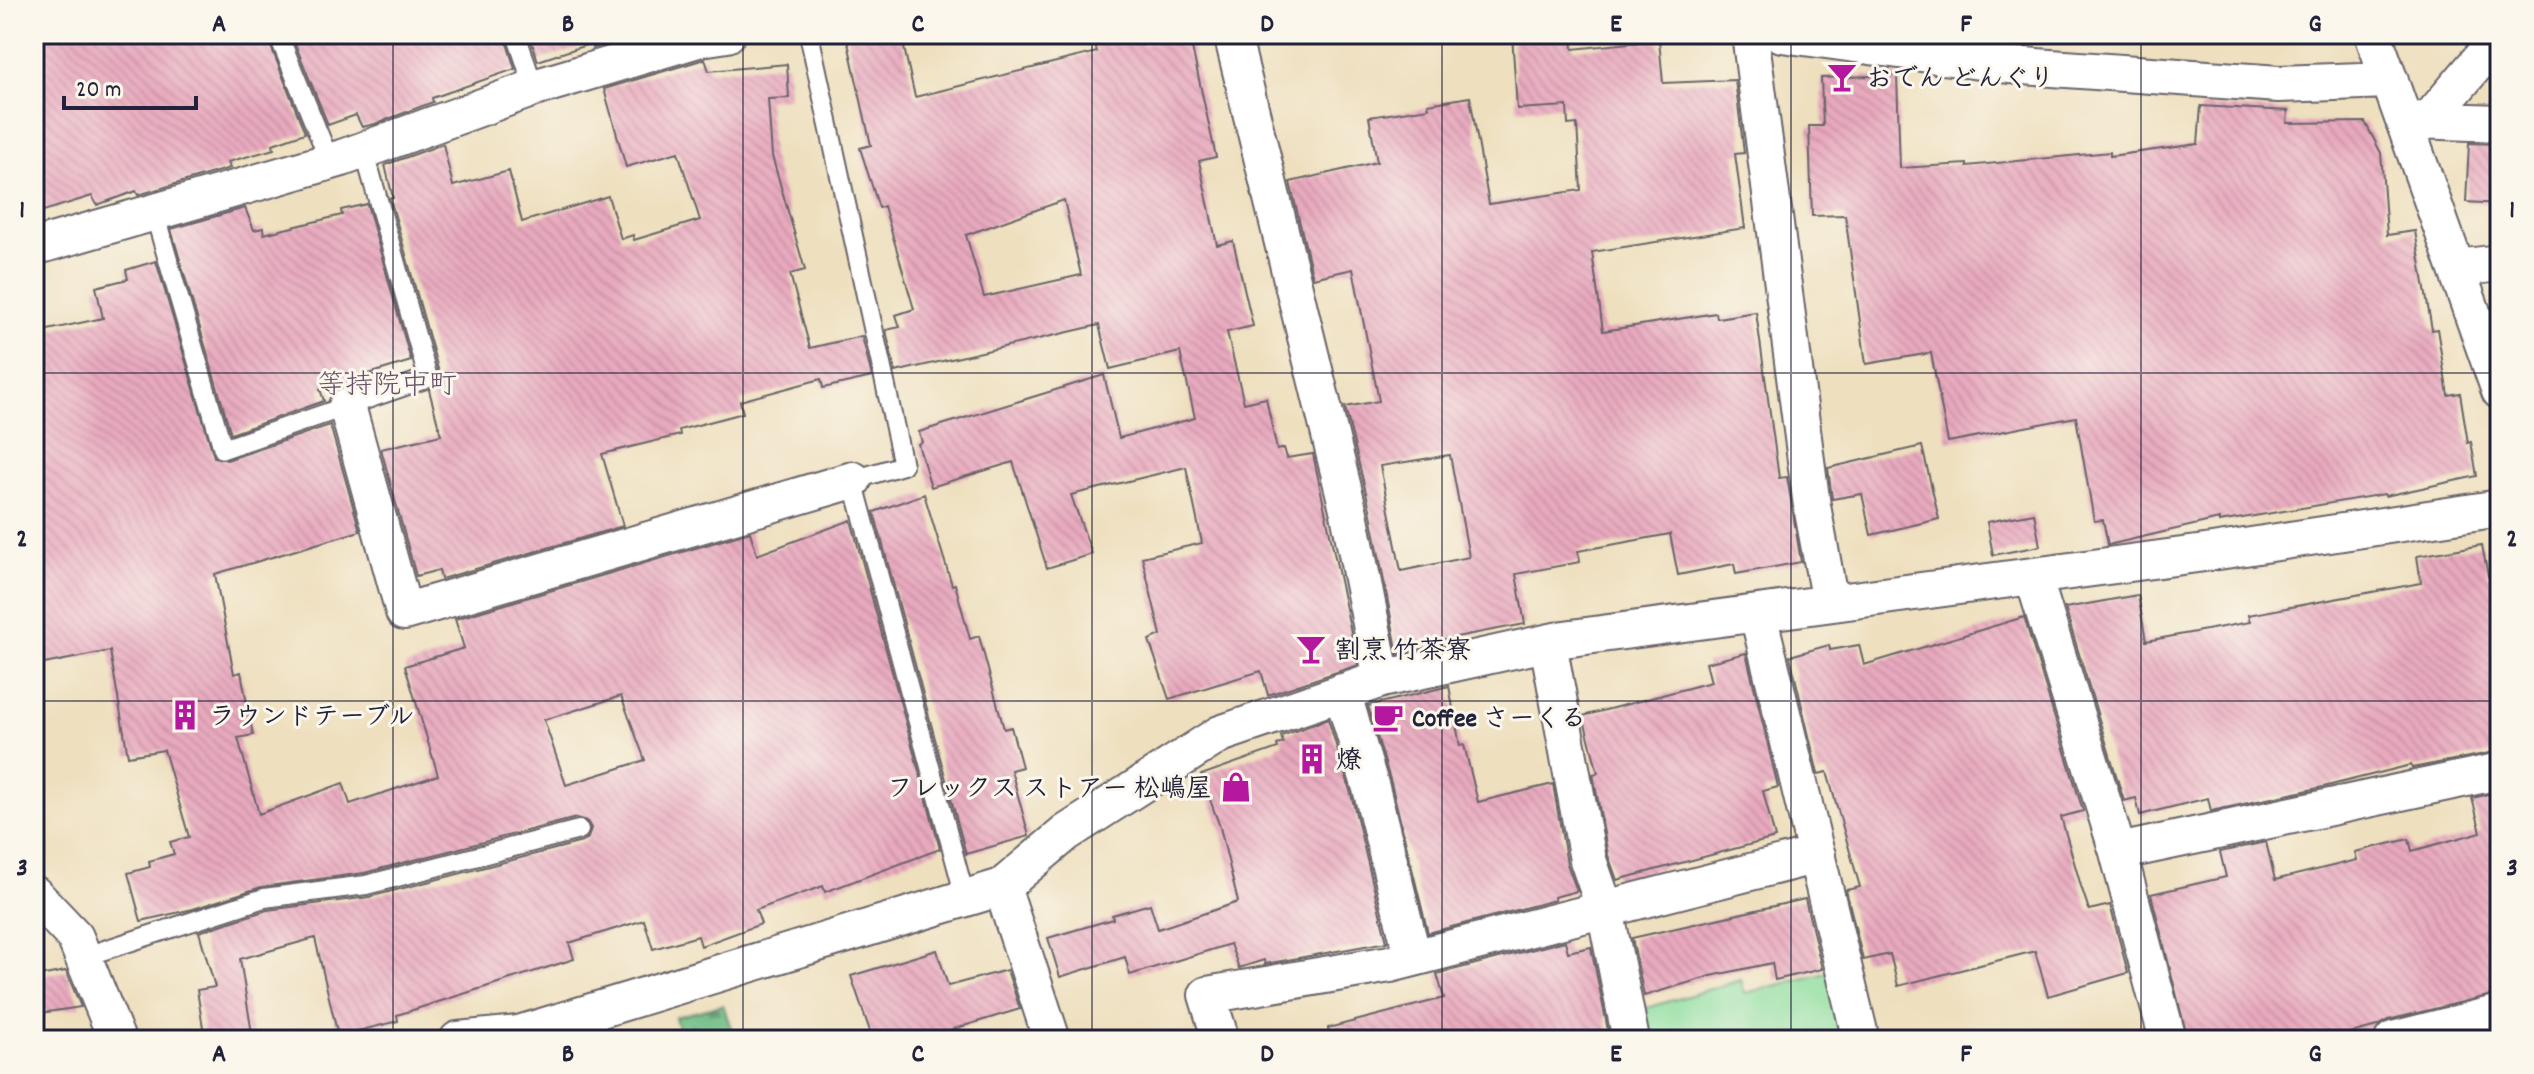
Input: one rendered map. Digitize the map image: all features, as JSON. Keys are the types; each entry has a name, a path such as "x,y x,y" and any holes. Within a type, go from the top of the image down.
{"street":[{"path":"1232,34 1349,513 1382,679"},
{"path":"1750,34 1812,506 1830,603"},
{"path":"1782,34 2009,49 2279,84 2390,80"},
{"path":"2373,34 2390,80 2416,120 2457,268 2500,391"},
{"path":"34,247 330,162 534,88 709,35"},
{"path":"2416,120 2500,36"},
{"path":"2416,120 2500,123"},
{"path":"2457,268 2500,263"},
{"path":"347,406 404,612 853,480"},
{"path":"458,1040 519,1034 1002,887 1066,833 1220,734 1382,679 1548,643 2212,552 2500,508"},
{"path":"2033,576 2118,852 2168,1040"},
{"path":"1758,614 1861,1040"},
{"path":"1548,643 1588,860 1605,909 1631,1040"},
{"path":"1342,692 1371,788 1413,958"},
{"path":"2118,852 2500,771"},
{"path":"1221,1040 1207,995 1413,958 1817,855"},
{"path":"1002,887 1052,1040"},
{"path":"34,894 75,937 117,1040"},
{"path":"2393,1040 2500,1013"}],"lane":[{"path":"278,34 330,162"},
{"path":"516,34 534,88"},
{"path":"809,34 903,465 853,480 965,897"},
{"path":"154,212 223,449 428,378 364,150"},
{"path":"83,957 264,898 366,885 579,830"}],"green space":[{"path":"1831,972 1849,1040 1647,1040 1640,1010 1741,980 1745,993"},
{"path":"723,1005 735,1040 681,1040 675,1017"}],"building":[{"path":"34,34 266,34 305,133 273,144 274,149 228,162 230,168 138,195 136,191 97,205 92,196 34,214"},
{"path":"291,34 504,34 515,69 432,98 433,102 375,124 362,127 356,115 328,125"},
{"path":"529,34 641,34 593,48 592,43 538,61"},
{"path":"846,34 901,34 915,97 1097,52 1092,34 1139,34 1141,45 1189,34 1216,157 1199,161 1217,245 1233,241 1253,326 1227,332 1244,403 1266,398 1277,450 1284,448 1287,458 1313,454 1358,665 1268,695 1261,671 1169,699 1149,640 1161,635 1142,557 1202,543 1186,467 1071,495 1092,554 1047,568 1013,462 931,487 918,444 922,442 919,432 1104,375 1119,438 1195,418 1180,352 1110,369 1099,325 895,372 886,330 900,327 896,315 914,309 884,206 879,208 860,148 871,145","holes":["1064,200 1081,275 984,297 966,235"]},
{"path":"1512,34 1572,34 1573,49 1659,40 1663,83 1735,80 1744,153 1735,154 1745,228 1592,252 1603,331 1716,313 1717,318 1756,312 1779,478 1787,477 1801,562 1736,574 1734,564 1678,575 1670,534 1578,551 1580,562 1516,574 1525,624 1440,640 1441,645 1398,654 1370,509 1345,407 1379,401 1353,269 1313,278 1290,182 1377,162 1369,117 1429,108 1428,104 1470,97 1489,204 1581,190 1577,124 1568,125 1567,106 1517,109","holes":["1450,455 1469,557 1401,571 1380,466"]},
{"path":"705,59 709,71 787,64 789,98 768,99 772,156 805,270 790,274 810,348 862,336 872,377 823,388 821,379 740,401 743,413 679,430 680,435 602,454 623,526 441,579 439,570 416,576 381,449 441,435 429,390 437,385 440,376 390,198 393,198 385,165 443,144 453,186 509,171 522,222 608,196 621,239 633,235 634,240 700,220 678,152 626,167 604,89"},
{"path":"1897,75 1900,168 1967,166 2110,152 2110,156 2198,144 2201,106 2288,111 2287,123 2365,122 2381,153 2387,235 2415,231 2432,330 2437,329 2448,395 2460,393 2477,476 2385,496 2219,522 2219,519 2108,545 2103,520 2094,521 2076,417 1948,442 1931,353 1866,364 1845,215 1812,216 1809,126 1823,126 1821,78"},
{"path":"2469,143 2500,144 2500,204 2466,202"},
{"path":"367,204 411,361 320,389 324,401 231,434 171,229 245,208 254,230 263,228 264,234 342,215 341,210"},
{"path":"156,261 214,457 227,460 330,425 360,531 215,574 234,674 241,672 253,735 238,738 259,814 343,783 350,804 438,775 405,666 464,648 455,619 750,532 757,555 851,520 940,849 825,892 823,886 756,910 761,924 701,946 698,936 653,949 644,920 569,943 574,959 397,1015 398,1021 338,1036 315,938 240,959 253,1040 205,1040 197,990 215,987 199,932 267,910 369,897 582,842 588,838 591,828 587,821 576,818 364,873 261,887 193,909 141,921 128,873 150,867 149,861 174,854 170,842 189,837 164,750 128,756 110,651 34,666 34,333 103,318 96,287 128,279 126,270","holes":["621,696 645,760 566,785 544,720"]},
{"path":"1922,446 1939,519 1871,535 1862,494 1832,499 1828,468"},
{"path":"924,494 970,639 979,636 1004,729 1011,727 1022,767 1011,770 1029,836 966,854 874,512"},
{"path":"2034,513 2040,546 1993,555 1987,522"},
{"path":"2482,545 2488,576 2500,574 2500,751 2412,768 2411,765 2211,811 2208,798 2140,815 2136,798 2124,801 2065,608 2138,595 2146,641 2250,622 2248,615 2421,583 2417,556"},
{"path":"2024,617 2083,811 2061,817 2081,886 2089,910 2110,905 2128,973 2048,996 2035,951 1898,986 1890,954 1863,960 1846,890 1860,887 1827,772 1818,774 1790,656 1829,645 1830,650 1859,645 1864,665"},
{"path":"1746,653 1778,787 1763,791 1775,838 1617,880 1608,855 1593,774 1598,773 1583,716 1711,682 1706,663"},
{"path":"1449,686 1460,746 1464,745 1478,802 1553,784 1567,864 1577,891 1554,897 1555,900 1428,933 1391,783 1368,706"},
{"path":"1328,719 1351,794 1387,942 1265,964 1264,960 1239,968 1230,944 1130,975 1125,957 1060,977 1048,938 1113,919 1112,915 1150,904 1158,929 1238,902 1220,827 1201,775 1278,748 1277,745 1283,743 1281,736"},
{"path":"2500,792 2500,993 2388,1020 2329,1039 2328,1032 2297,1040 2188,1040 2151,894 2226,877 2220,852 2266,842 2275,880 2357,860 2355,852 2409,839 2412,851 2481,832 2472,798"},
{"path":"1805,899 1822,969 1775,980 1772,963 1711,976 1644,996 1632,938"},
{"path":"1565,941 1568,952 1591,947 1610,1040 1329,1040 1328,1028 1444,998 1437,974"},
{"path":"937,950 948,986 1007,970 1020,1009 917,1040 873,1040 851,976"},
{"path":"66,971 81,1007 34,1014 34,977"}],"place":[{"name":"おでん どんぐり","path":"1842,77"},
{"name":"割烹 竹茶寮","path":"1311,649"},
{"name":"ラウンドテーブル","path":"185,715"},
{"name":"Coffee さーくる","path":"1388,717"},
{"name":"燎","path":"1312,759"},
{"name":"フレックス ストアー 松嶋屋","path":"1236,787"}],"district":[{"name":"等持院中町","path":"387,383"}]}
